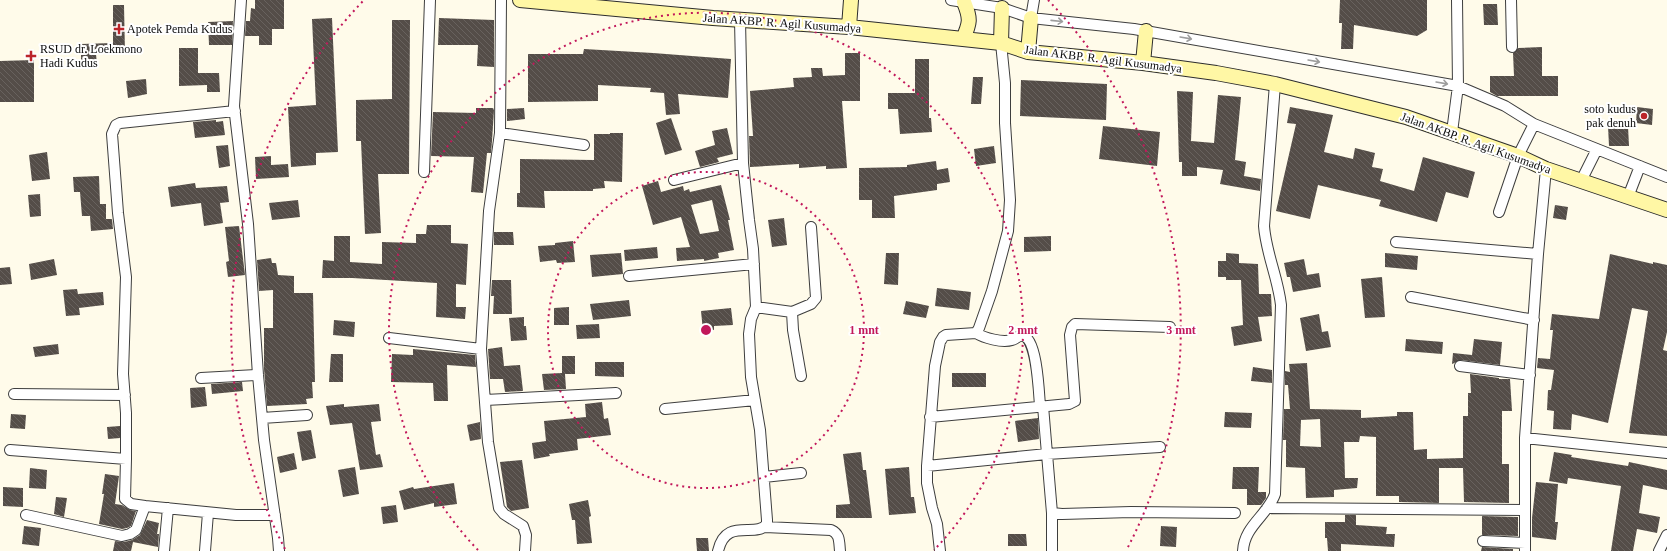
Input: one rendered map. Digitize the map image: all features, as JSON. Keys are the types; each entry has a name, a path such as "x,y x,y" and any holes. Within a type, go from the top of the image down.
{"main road":[{"name":"Jalan AKBP. R. Agil Kusumadya","path":"520,0 581,3 740,20 849,27 1001,43 1028,52 1143,63 1216,73 1275,84 1400,115 1518,156 1546,169 1667,210"},
{"path":"849,27 851,0"},
{"path":"957,1 970,16 970,23 963,39"},
{"path":"1001,43 1002,8"},
{"path":"1028,52 1031,18"},
{"path":"1143,63 1146,31"}],"street":[{"path":"241,0 235,111 248,224 262,418 279,551"},
{"path":"424,172 430,0"},
{"path":"501,0 500,133 488,211 481,348 488,442 499,508 504,514 523,526 526,535 525,551"},
{"path":"1031,18 1034,0"},
{"path":"1452,132 1458,86 1457,0"},
{"path":"1511,0 1512,48"},
{"path":"957,1 1002,8 1031,18 1146,31 1458,86 1505,106 1534,124 1667,177"},
{"path":"740,20 744,163 754,264 756,307 751,319 749,334 764,476 767,520 765,527"},
{"path":"976,333 990,297 1008,231 1010,200 1005,123 1005,83 1001,43"},
{"path":"1243,551 1249,530 1270,506 1275,494 1281,305 1276,274 1265,236 1264,226 1275,84"},
{"path":"235,111 120,123 116,125 112,134 118,213 126,277 123,374 126,413 125,499 131,504 236,516 275,515"},
{"path":"1499,212 1518,156 1534,124"},
{"path":"500,133 584,145"},
{"path":"1581,181 1597,149"},
{"path":"674,180 744,163"},
{"path":"1628,197 1640,166"},
{"path":"1483,541 1525,547 1525,438 1530,375 1530,320 1546,169"},
{"path":"756,307 792,312 811,304 816,298 811,227"},
{"path":"1396,242 1538,254"},
{"path":"629,276 754,264"},
{"path":"1411,297 1530,320"},
{"path":"792,312 793,330 801,376"},
{"path":"930,417 1069,404 1075,401 1070,335 1073,325 1170,327"},
{"path":"940,551 937,524 927,483 930,417 935,366 941,339 946,335 976,333 1003,340 1011,340 1018,336 1024,336 1028,338 1031,343 1042,406 1047,454 1052,513 1052,551"},
{"path":"389,338 481,348"},
{"path":"1460,366 1530,375"},
{"path":"201,378 258,375"},
{"path":"485,400 616,393"},
{"path":"14,394 125,396"},
{"path":"665,409 755,400"},
{"path":"262,418 307,415"},
{"path":"1525,438 1667,453"},
{"path":"927,466 1047,454 1160,447"},
{"path":"10,450 126,459"},
{"path":"764,476 801,474"},
{"path":"26,515 122,536 130,534 136,530 145,506"},
{"path":"1270,506 1524,510"},
{"path":"164,551 168,508"},
{"path":"205,551 208,513"},
{"path":"1052,513 1235,513"},
{"path":"718,551 720,540 729,533 765,527 830,530 837,534 840,551"},
{"path":"1659,551 1667,535"}],"building":[{"path":"255,0 284,0 284,29 272,29 272,45 259,45 259,36 245,36 246,21 250,21 251,8 255,9"},
{"path":"1340,0 1427,0 1427,30 1417,36 1354,25 1353,49 1341,49 1342,23 1339,23"},
{"path":"1483,4 1497,4 1498,25 1484,25"},
{"path":"113,5 124,5 125,54 96,54 97,65 81,65 81,44 113,43"},
{"path":"332,18 338,152 316,153 316,165 291,167 288,107 316,105 312,19"},
{"path":"439,18 494,20 494,67 477,66 478,45 438,45"},
{"path":"392,20 410,20 409,174 378,174 381,233 365,234 361,141 356,141 356,100 392,99"},
{"path":"233,21 232,45 209,45 208,22"},
{"path":"1542,47 1542,76 1558,76 1558,96 1497,96 1490,92 1490,76 1514,76 1513,53 1518,48"},
{"path":"179,48 198,48 198,73 219,73 220,92 207,92 207,85 179,86"},
{"path":"584,49 731,59 728,98 678,94 680,114 666,115 664,93 650,92 651,88 598,85 598,101 528,102 528,54 583,54"},
{"path":"845,53 860,53 860,101 842,101 847,168 826,169 826,166 799,168 799,164 750,167 749,136 753,136 750,91 794,87 793,78 812,77 811,68 822,68 823,76 845,75"},
{"path":"915,59 929,59 929,118 931,118 932,132 900,134 898,109 888,109 888,93 915,93"},
{"path":"34,60 34,102 0,102 0,61"},
{"path":"973,77 983,77 981,104 971,104"},
{"path":"146,79 147,94 128,98 126,81"},
{"path":"1021,80 1107,84 1106,120 1020,116"},
{"path":"1177,91 1193,92 1191,141 1214,143 1218,95 1241,97 1235,160 1246,162 1244,176 1261,179 1260,191 1220,184 1223,170 1197,167 1197,176 1182,176 1182,162 1179,162"},
{"path":"1290,107 1333,115 1324,152 1353,159 1355,148 1375,153 1372,167 1383,169 1380,181 1414,191 1423,157 1475,172 1468,198 1446,192 1437,222 1379,206 1381,200 1318,185 1310,219 1276,211 1296,124 1287,123"},
{"name":"soto kudus pak denuh","path":"1637,107 1653,109 1652,125 1636,123"},
{"path":"476,108 493,108 494,110 491,153 487,153 483,193 471,192 474,157 431,156 433,112 476,113"},
{"path":"524,108 525,119 507,121 507,109"},
{"path":"671,118 682,150 665,155 656,123"},
{"path":"216,120 216,122 223,121 225,135 195,138 193,122"},
{"path":"1103,126 1160,132 1157,166 1099,159"},
{"path":"1608,126 1628,126 1629,146 1609,146"},
{"path":"727,128 733,154 717,158 719,162 700,167 695,151 715,145 712,131"},
{"path":"623,133 622,182 604,181 605,188 593,189 593,191 544,191 545,208 517,207 517,193 520,193 520,159 594,160 594,134"},
{"path":"228,145 230,166 219,168 216,146"},
{"path":"994,146 996,163 976,166 974,149"},
{"path":"47,152 50,179 32,181 29,155"},
{"path":"271,156 271,165 288,164 289,177 256,179 255,157"},
{"path":"936,161 937,170 948,168 950,182 937,184 937,190 894,196 895,218 872,218 872,200 859,200 859,168 907,167 907,165"},
{"path":"99,176 100,204 106,204 106,219 112,219 113,229 91,231 90,216 82,216 80,192 74,192 73,177"},
{"path":"658,181 661,192 683,186 684,191 689,189 690,192 721,185 730,220 728,220 734,250 718,253 719,258 704,261 704,259 677,261 676,248 690,247 681,217 653,225 642,186","holes":["712,200 719,231 700,234 691,205"]},
{"path":"195,183 196,188 227,186 229,202 220,203 223,223 204,226 201,203 171,207 168,187"},
{"path":"40,194 41,216 30,217 28,195"},
{"path":"298,200 300,217 272,220 269,203"},
{"path":"1555,205 1568,207 1566,220 1553,218"},
{"path":"784,218 787,245 772,247 768,220"},
{"path":"427,225 451,225 451,243 468,244 466,285 456,284 456,307 466,307 465,319 436,317 437,283 352,278 322,278 323,260 334,261 334,236 350,236 350,262 382,264 382,242 416,243 416,234 426,234"},
{"path":"239,226 245,275 228,277 226,262 229,261 225,227"},
{"path":"494,232 513,232 514,245 494,245"},
{"path":"1051,236 1051,251 1024,252 1024,237"},
{"path":"573,241 575,262 557,263 556,260 540,262 538,246 555,245 555,243"},
{"path":"657,247 658,258 625,261 624,250"},
{"path":"621,253 623,274 592,277 590,255"},
{"path":"886,253 899,253 898,285 884,284"},
{"path":"1226,253 1239,254 1239,263 1258,264 1259,294 1271,294 1272,316 1258,317 1262,341 1234,346 1231,327 1243,325 1241,280 1226,280 1226,277 1218,277 1218,261 1226,261"},
{"path":"1385,253 1418,256 1417,270 1385,267"},
{"path":"1610,254 1653,264 1653,262 1667,265 1667,332 1663,350 1667,351 1667,436 1629,433 1648,311 1632,308 1608,423 1572,414 1571,430 1553,429 1554,411 1547,410 1548,390 1551,390 1554,370 1537,368 1538,358 1550,359 1553,330 1550,330 1552,314 1599,319"},
{"path":"271,258 272,263 276,263 278,275 294,276 294,293 313,293 315,382 312,382 313,398 306,399 307,404 267,406 264,369 264,328 273,328 273,290 259,291 257,260"},
{"path":"54,259 57,275 31,280 29,264"},
{"path":"1304,259 1307,275 1319,273 1321,287 1293,292 1290,277 1287,277 1284,263"},
{"path":"10,267 12,284 0,285 0,268"},
{"path":"1382,277 1385,317 1365,318 1361,279"},
{"path":"492,280 511,280 512,314 493,314 494,296 491,296"},
{"path":"937,288 971,292 969,310 935,306"},
{"path":"77,289 78,294 103,292 104,305 79,308 80,315 66,316 63,290"},
{"path":"629,300 631,316 593,320 590,304"},
{"path":"906,301 929,306 926,318 903,314"},
{"path":"569,307 569,325 554,325 554,308"},
{"path":"731,308 733,325 714,326 714,330 703,331 701,311"},
{"path":"1319,314 1322,332 1328,331 1331,347 1306,351 1300,318"},
{"path":"524,317 527,340 511,341 509,318"},
{"path":"334,320 355,322 354,337 333,335"},
{"path":"599,324 600,338 577,339 576,325"},
{"path":"1406,339 1443,342 1442,354 1405,351"},
{"path":"1474,339 1502,342 1500,365 1461,360 1452,364 1453,353 1472,355"},
{"path":"58,344 59,354 35,357 33,347"},
{"path":"502,347 504,366 520,365 523,391 505,392 503,379 490,379 488,349"},
{"path":"413,349 475,355 476,367 447,365 448,401 434,401 433,383 391,382 392,354 413,355"},
{"path":"331,354 343,354 343,382 329,382"},
{"path":"562,356 575,356 575,374 565,374 566,389 544,390 542,374 562,373"},
{"path":"595,362 624,362 624,377 595,376"},
{"path":"1307,363 1310,409 1361,410 1361,418 1397,416 1397,412 1413,412 1414,450 1427,449 1427,459 1463,458 1463,416 1468,416 1468,393 1471,393 1470,374 1499,379 1510,379 1512,411 1502,411 1502,464 1509,464 1509,503 1464,502 1463,468 1439,468 1439,503 1399,502 1399,496 1376,496 1376,437 1360,436 1359,442 1344,442 1345,478 1358,478 1357,488 1334,490 1334,497 1306,498 1305,468 1286,467 1286,440 1283,440 1284,409 1290,409 1288,385 1285,385 1285,371 1290,372 1289,364","holes":["1320,419 1321,447 1300,446 1301,420"]},
{"path":"1253,367 1272,370 1272,383 1251,381"},
{"path":"952,373 986,373 986,387 952,387"},
{"path":"242,382 243,391 212,394 211,384"},
{"path":"205,387 207,406 191,408 190,388"},
{"path":"602,402 604,419 608,418 611,435 577,439 578,450 549,454 550,456 534,459 532,443 546,441 544,421 586,417 585,404"},
{"path":"344,404 344,407 379,404 381,421 371,422 376,455 380,454 383,467 360,470 352,423 330,425 326,406"},
{"path":"1225,412 1252,413 1251,428 1224,427"},
{"path":"11,414 26,415 25,429 10,428"},
{"path":"1038,418 1039,439 1018,442 1015,421"},
{"path":"480,422 481,439 470,441 467,425"},
{"path":"120,426 120,438 108,439 107,427"},
{"path":"311,430 316,458 302,461 297,432"},
{"path":"861,452 863,470 866,470 872,518 836,518 836,505 850,504 843,454"},
{"path":"1554,452 1572,455 1571,457 1628,466 1629,462 1667,470 1667,490 1643,485 1639,513 1660,517 1657,533 1637,529 1633,551 1611,551 1621,486 1568,478 1567,484 1549,481"},
{"path":"294,453 297,469 280,473 277,457"},
{"path":"522,460 529,508 511,511 507,507 500,462"},
{"path":"355,467 359,494 343,497 338,470"},
{"path":"909,467 911,497 914,497 916,513 889,515 885,469"},
{"path":"1233,467 1259,467 1258,492 1266,492 1266,498 1261,505 1247,505 1247,489 1232,489"},
{"path":"30,468 47,470 46,489 29,488"},
{"path":"105,474 119,476 115,504 122,505 130,510 136,511 131,526 127,528 122,529 99,524 104,494 102,494"},
{"path":"1536,482 1558,484 1555,522 1558,522 1556,540 1532,537 1532,518"},
{"path":"454,483 457,504 434,507 434,503 404,510 399,491 413,487 414,489"},
{"path":"3,487 23,488 23,507 3,506"},
{"path":"56,497 67,498 64,517 54,514"},
{"path":"588,500 591,516 589,517 592,543 577,544 575,520 572,520 569,504"},
{"path":"396,505 398,522 383,524 381,507"},
{"path":"1345,515 1356,515 1356,525 1387,527 1386,534 1395,534 1394,547 1341,544 1341,551 1328,551 1327,538 1325,538 1325,522 1345,522"},
{"path":"1482,516 1518,517 1518,536 1482,535"},
{"path":"147,520 159,523 157,534 159,534 158,547 133,542 131,551 113,551 115,541 124,542 132,540 140,535"},
{"path":"24,526 41,528 39,546 22,544"},
{"path":"1161,526 1177,527 1176,547 1160,546"},
{"path":"1008,534 1026,534 1027,546 1008,546"},
{"path":"696,538 708,538 709,551 697,551"},
{"path":"1482,547 1513,549 1513,551 1481,551"}],"place":[{"name":"Apotek Pemda Kudus","path":"119,29"},
{"name":"RSUD dr. Loekmono Hadi Kudus","path":"31,56"},
{"name":"soto kudus pak denuh","path":"1644,116"}]}
